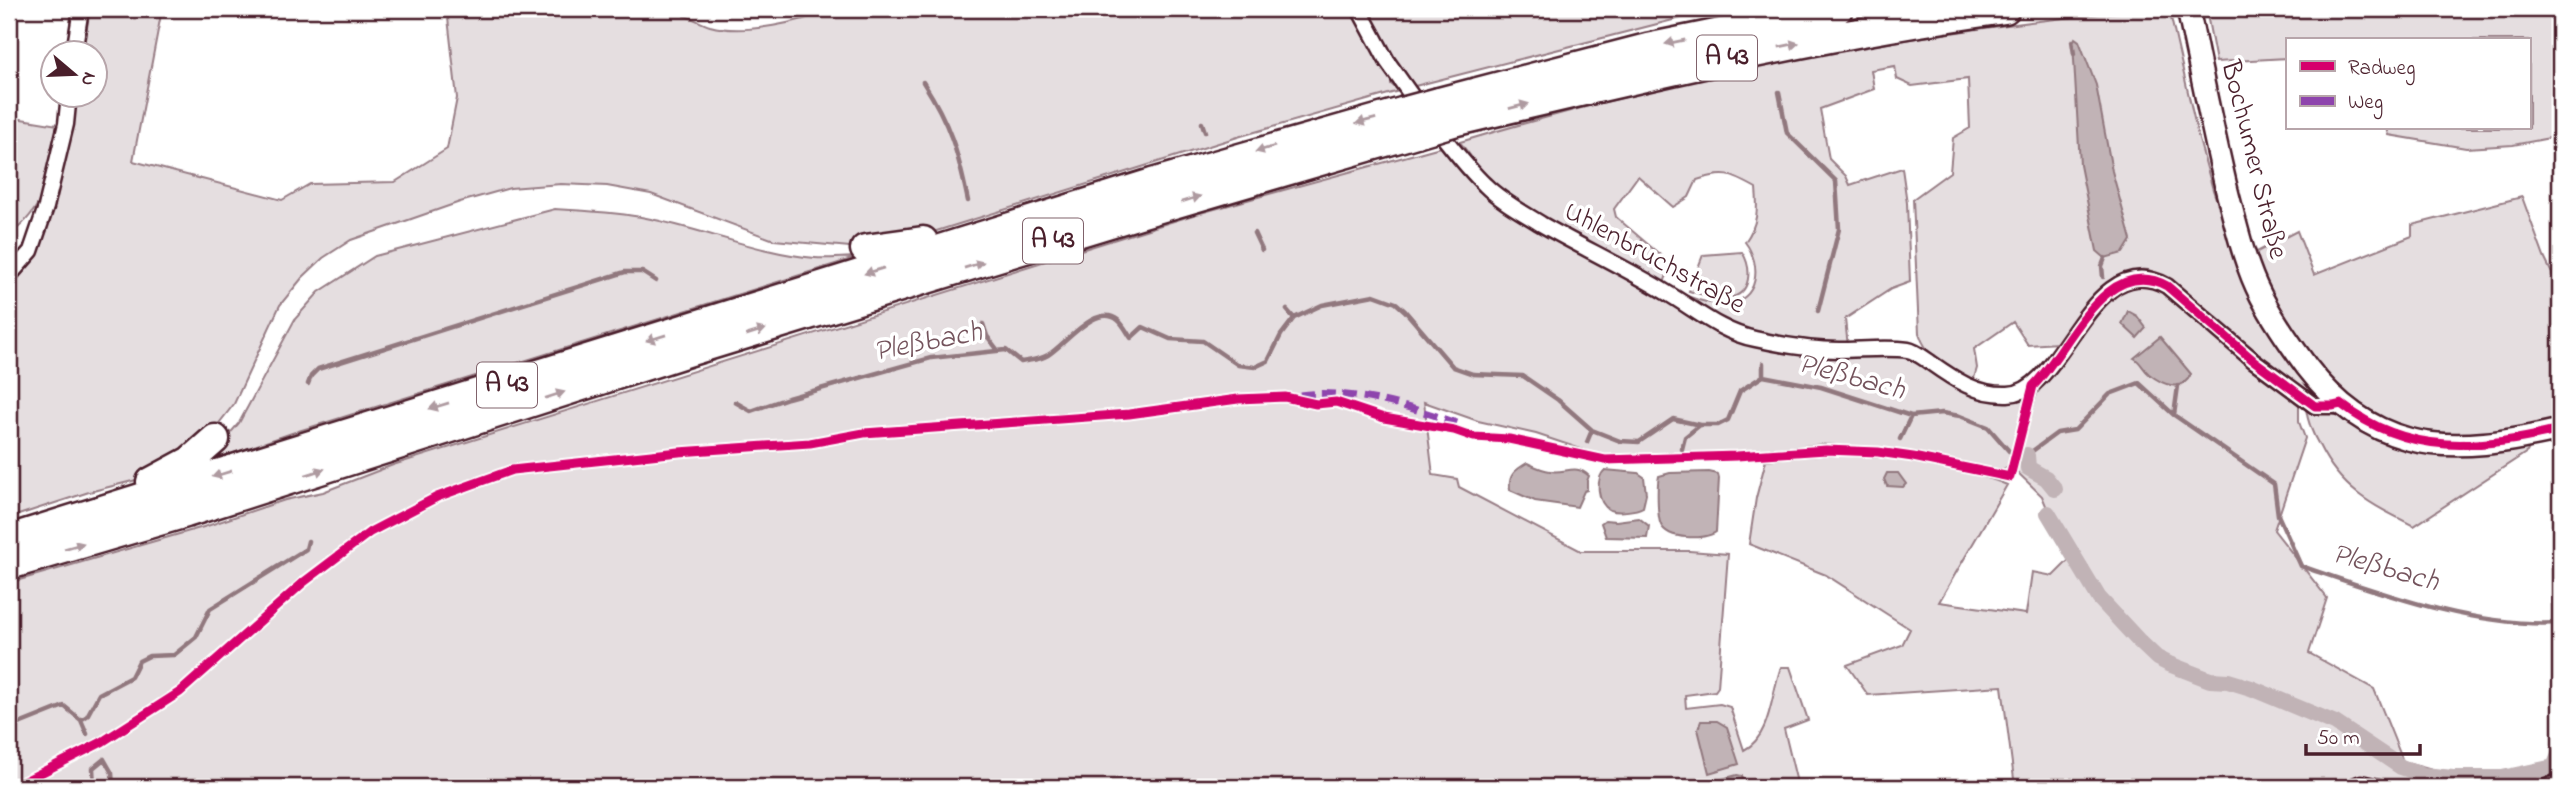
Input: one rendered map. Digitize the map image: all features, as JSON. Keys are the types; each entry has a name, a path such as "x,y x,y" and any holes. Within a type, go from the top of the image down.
{"highway":[{"name":"A 43","path":"18,536 1152,183 1446,112 1647,48 1838,9"},
{"name":"A 43","path":"1446,112 1870,30 2005,9"},
{"name":"A 43","path":"9,565 186,513 691,351 1139,214 1409,122"},
{"path":"865,250 985,234"},
{"path":"18,536 165,477 190,461 215,439"}],"main road":[{"name":"Bochumer Straße","path":"2189,10 2212,131 2240,242 2260,294 2288,342 2316,379 2341,404 2379,429 2411,440 2428,443 2489,442 2560,430"}],"street":[{"path":"76,38 81,9"},
{"name":"Uhlenbruchstraße","path":"1359,9 1405,90 1485,185 1519,211 1666,292 1730,332 1775,343 1835,350 1910,350 1960,384 1994,394 2022,393 2042,377 2074,330 2101,298 2122,282 2143,277 2154,279 2166,286 2253,360 2315,406 2341,404"},
{"path":"9,276 31,251 46,207 68,108"},
{"path":"2547,787 2560,781"},
{"path":"2351,787 2361,783 2379,787"}],"shaded area":[{"path":"90,9 162,9 133,161 282,200 310,184 395,182 447,149 457,98 447,9 681,9 684,16 710,26 740,29 790,22 835,9 1355,9 1391,76 1391,84 1399,91 1241,136 914,238 850,247 774,240 651,194 607,186 561,184 510,188 460,202 351,240 323,258 280,305 234,404 209,436 152,476 89,492 9,518 9,280 34,252 74,108 108,108 108,38 85,38"},
{"path":"1366,9 1716,9 1411,87"},
{"path":"2169,9 2198,136 2213,190 2241,269 2316,391 2308,395 2163,278 2148,270 2136,271 2111,285 2085,309 2058,343 2028,345 2013,322 1974,349 1977,368 1972,385 1940,364 1927,350 1919,333 1913,199 1950,172 1953,138 1970,128 1968,79 1912,86 1897,79 1895,66 1871,70 1874,89 1820,109 1829,159 1846,176 1850,185 1902,168 1907,203 1910,282 1891,289 1845,319 1848,347 1751,335 1686,300 1687,296 1710,303 1737,302 1751,289 1754,261 1745,242 1755,223 1757,203 1756,188 1747,183 1728,175 1697,180 1689,197 1673,207 1638,176 1614,209 1616,217 1671,264 1664,283 1652,280 1497,191 1460,142 1629,96 1802,58 1976,29"},
{"path":"2206,9 2560,9 2560,136 2513,145 2466,148 2389,135 2388,130 2530,130 2530,38 2286,38 2286,58 2216,62"},
{"path":"2075,38 2079,41 2096,85 2112,171 2131,240 2123,253 2105,258 2097,251 2080,165 2073,42"},
{"path":"9,117 58,125 50,172 40,200 33,212 9,235"},
{"path":"1444,146 1451,159 1492,196 1722,332 1911,357 2011,399 2026,397 2027,404 2012,457 2006,468 1996,471 1915,452 1825,444 1717,454 1605,457 1536,434 1478,421 1424,402 1433,475 1457,479 1459,487 1581,551 1689,551 1728,554 1718,687 1715,691 1685,695 1686,708 1720,704 1730,707 1744,750 1753,744 1765,725 1781,667 1790,667 1808,720 1784,729 1798,787 9,787 9,583 207,526 285,500 323,492 393,465 1193,215"},
{"path":"2522,197 2544,257 2560,290 2560,422 2505,431 2449,433 2412,429 2384,420 2358,405 2335,385 2314,361 2279,308 2253,254 2297,231 2314,275 2412,236 2412,225"},
{"path":"555,209 646,218 794,255 820,258 858,257 292,433 196,466 221,444 239,423 295,319 319,292 375,256"},
{"path":"1742,252 1747,265 1748,280 1737,296 1719,298 1689,291 1703,255"},
{"path":"2139,283 2167,293 2299,405 2299,422 2305,438 2274,530 2327,598 2309,653 2374,689 2403,761 2491,785 2560,760 2560,777 2540,787 2401,787 2365,778 2350,779 2337,787 2015,787 2002,686 1868,695 1847,665 1902,645 1910,629 1826,575 1749,544 1756,498 1766,460 1815,456 1887,458 1960,471 2007,485 1939,602 2026,614 2032,572 2053,576 2069,560 2042,496 2014,469 2037,394 2065,349 2115,293"},
{"path":"2128,311 2137,316 2146,328 2137,338 2122,324"},
{"path":"2160,337 2191,374 2183,384 2172,385 2160,381 2134,358"},
{"path":"2306,409 2345,417 2367,432 2530,446 2527,452 2414,526 2371,503 2337,474 2314,436"},
{"path":"1527,463 1555,472 1580,470 1589,476 1587,490 1577,507 1535,501 1510,490 1513,474"},
{"path":"1605,470 1638,473 1644,477 1646,494 1643,507 1613,511 1606,507 1599,491 1600,479"},
{"path":"1670,473 1718,474 1719,478 1716,532 1711,535 1687,537 1665,530 1659,515 1659,476"},
{"path":"1887,473 1898,473 1906,484 1903,487 1887,486 1884,479"},
{"path":"1639,518 1649,526 1647,538 1606,537 1601,523 1605,520"},
{"path":"1701,721 1717,721 1727,727 1739,764 1709,773 1698,729"},
{"path":"1742,776 1744,787 1713,787 1714,781"}],"waterway":[{"path":"2072,41 2074,54"},
{"path":"923,82 952,139 968,201"},
{"path":"1779,92 1787,133 1836,181 1839,229 1818,311"},
{"path":"1202,123 1205,132"},
{"path":"1254,233 1262,250"},
{"path":"2103,277 2102,266 2105,258"},
{"name":"Pleßbach","path":"308,384 318,369 625,272 642,272 656,281"},
{"name":"Pleßbach","path":"735,402 751,411 931,358 1006,350 1021,362 1038,359 1048,355 1081,327 1100,316 1118,320 1131,338 1143,327 1170,339 1203,341 1238,365 1255,367 1268,361 1281,335 1294,318 1322,305 1374,295 1396,303 1405,311 1453,367 1473,374 1523,376 1558,400 1592,430 1620,441 1639,442 1673,419 1700,425 1718,425 1728,420 1740,391 1763,376 1821,387 1911,416 1942,413 1960,416 1988,427 2009,451 2027,455 2057,433 2075,430 2110,394 2139,383 2174,415 2274,484 2278,515 2301,566 2395,597 2461,614 2494,620 2560,623"},
{"path":"1287,310 1294,318"},
{"path":"983,324 987,336 997,349"},
{"path":"1763,363 1763,376"},
{"path":"2174,415 2178,386"},
{"path":"1900,439 1911,416"},
{"path":"1682,449 1685,437 1700,425"},
{"path":"1587,442 1592,430"},
{"path":"2027,455 2028,468 2046,478 2055,489"},
{"path":"2048,513 2099,598 2157,658 2169,664 2210,680 2228,681 2251,688 2335,723 2401,767 2424,775 2502,778 2554,767 2560,753"},
{"name":"Pleßbach","path":"9,728 64,706 81,720 87,716 99,694 131,677 139,661 149,656 174,655 196,637 210,609 306,549 308,541"},
{"path":"81,720 87,734"},
{"path":"94,787 93,768 104,759 112,773 113,787"}],"marked path":[{"path":"1300,395 1339,394 1380,400 1457,423"}],"cycle path":[{"path":"13,787 102,742 180,692 304,582 370,532 437,497 512,470 679,452 810,443 864,433 1129,414 1238,399 1285,397 1316,404 1336,402 1384,418 1454,430 1474,437 1509,439 1605,460 1826,450 1878,452 2010,477 2033,386 2090,310 2125,282 2145,279 2167,286 2253,360 2315,406 2341,404 2367,421 2393,433 2419,441 2446,444 2502,441 2560,430"}]}
